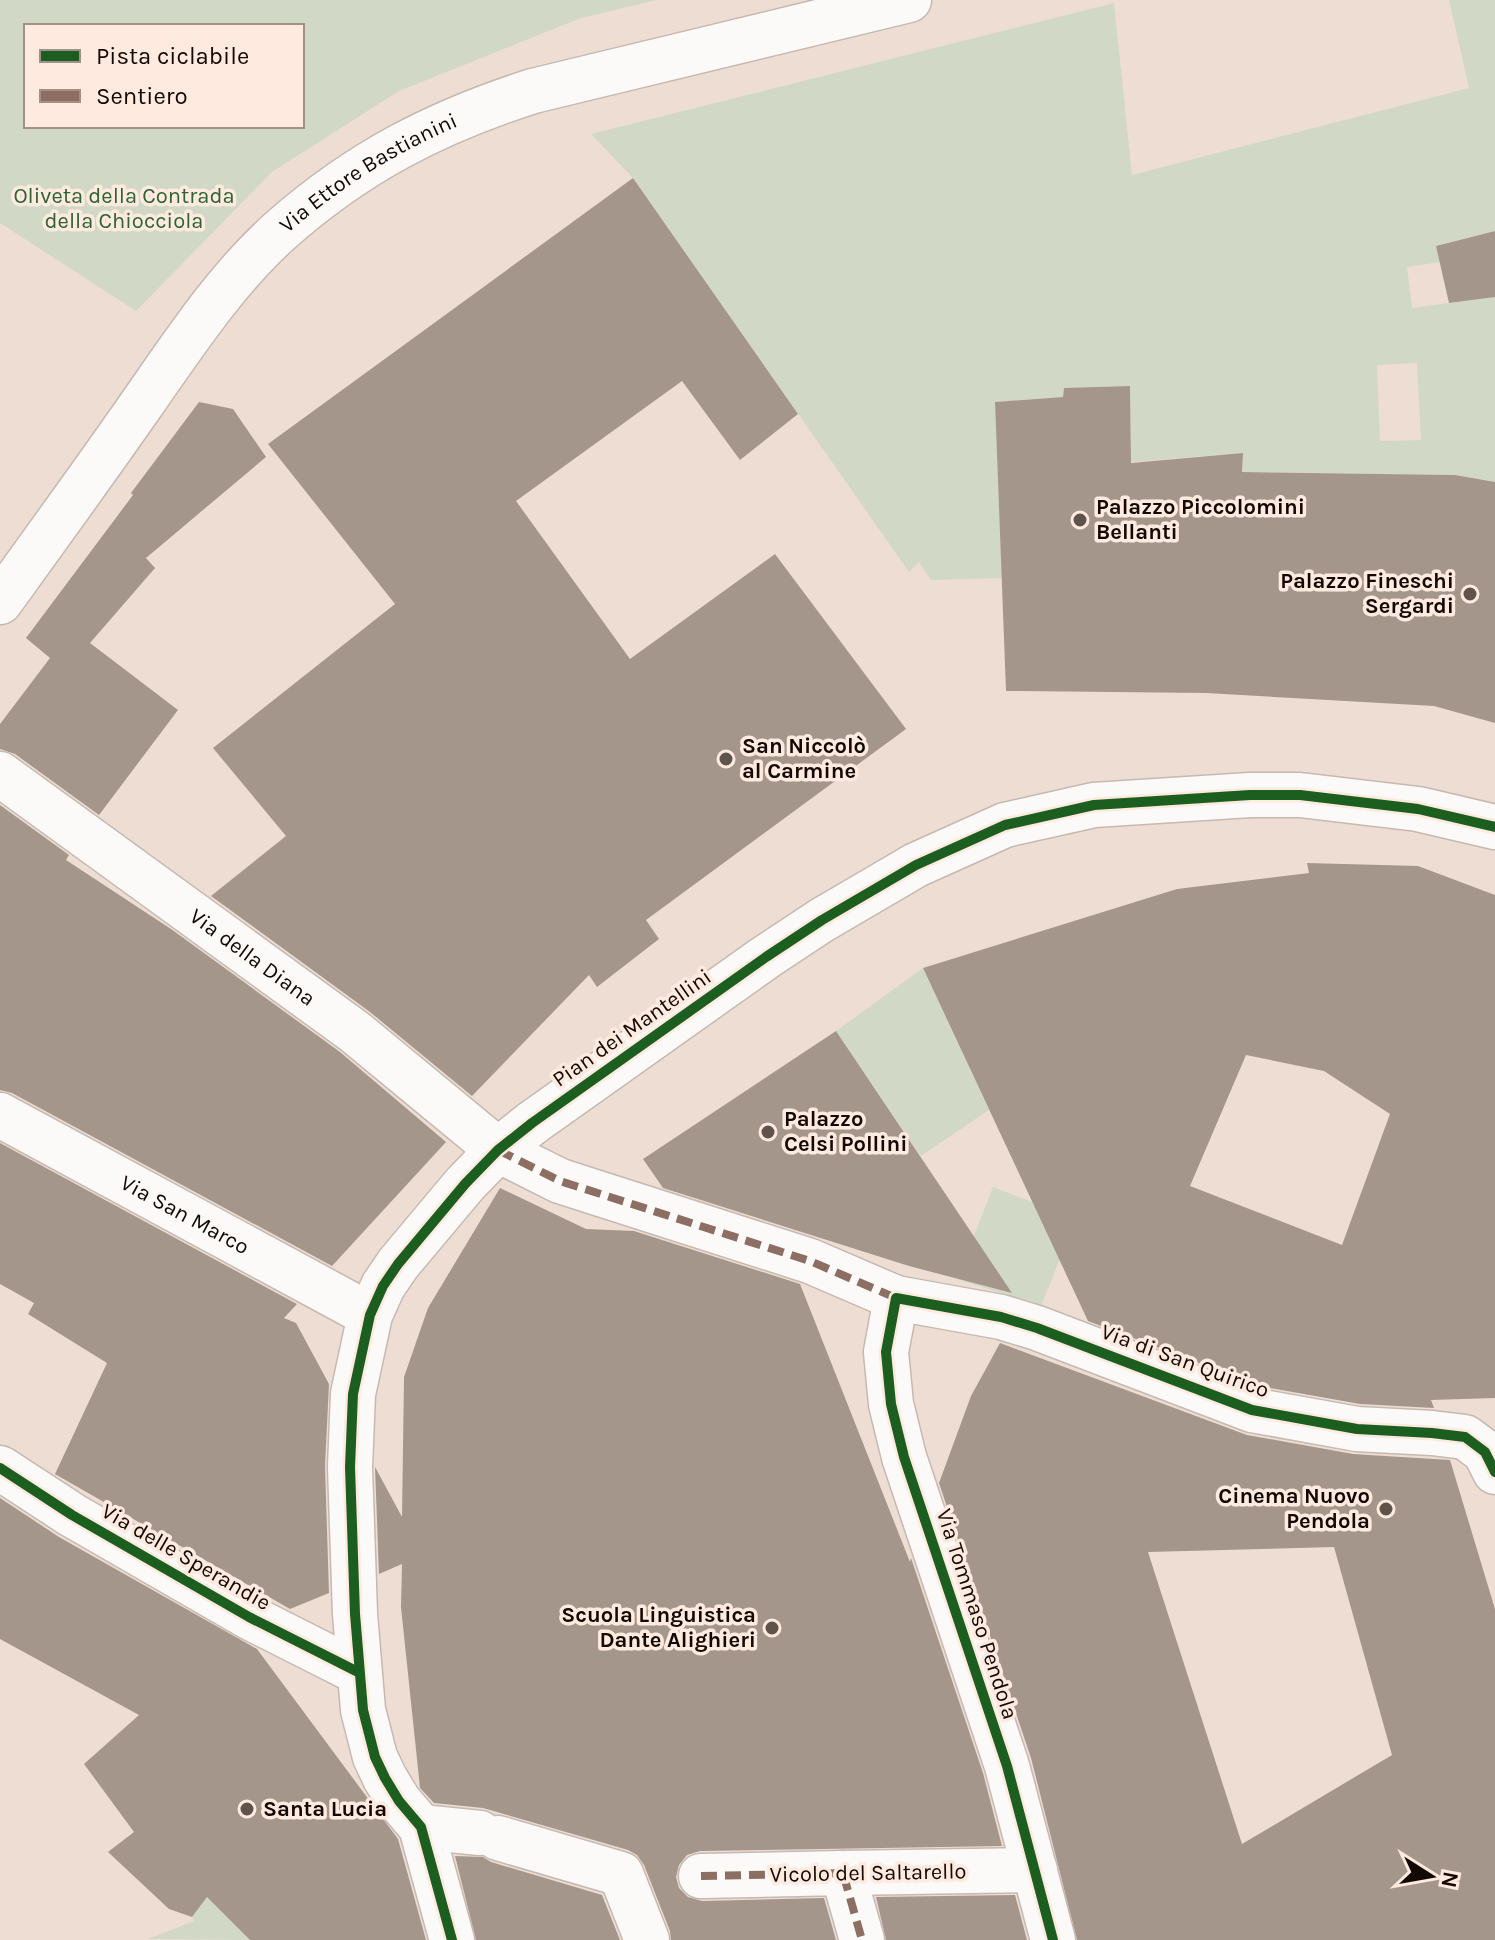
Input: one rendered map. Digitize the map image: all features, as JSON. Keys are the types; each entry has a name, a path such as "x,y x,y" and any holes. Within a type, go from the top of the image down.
{"street":[{"name":"Via Ettore Bastianini","path":"0,602 177,354 236,279 288,224 366,165 474,110 533,91 909,0"},
{"name":"Via della Diana","path":"0,774 355,1032 498,1150"},
{"name":"Pian dei Mantellini","path":"421,1827 399,1801 375,1757 367,1731 358,1672 351,1432 353,1394 370,1315 383,1286 456,1193 498,1150 675,1021 822,920 916,865 1005,825 1094,805 1250,795 1300,795 1418,809 1495,827"},
{"name":"Via San Marco","path":"0,1115 370,1315"},
{"name":"Via di San Quirico","path":"498,1150 560,1181 810,1261 896,1298 986,1314 1037,1328 1252,1410 1357,1429 1465,1437 1485,1452 1495,1472"},
{"name":"Via Tommaso Pendola","path":"896,1298 886,1352 891,1404 904,1457 1007,1766 1053,1940"},
{"name":"Via delle Sperandie","path":"0,1468 72,1515 249,1617 358,1672"},
{"path":"452,1940 421,1827 489,1836 621,1874 647,1940"},
{"name":"Vicolo del Saltarello","path":"701,1876 1035,1870"},
{"path":"843,1873 862,1940"}],"green space":[{"name":"Oliveta della Contrada della Chiocciola","path":"0,0 657,0 581,18 399,91 272,172 136,311 0,223"},
{"path":"1449,0 1495,0 1495,231 1443,244 1440,262 1407,267 1412,308 1495,297 1495,482 1455,475 1242,472 1243,453 1131,462 1130,386 1064,388 1063,397 995,402 1002,578 931,580 919,562 909,572 633,178 591,134 1114,3 1132,175 1469,88","holes":["1417,363 1421,440 1380,441 1377,365"]},
{"path":"923,968 989,1110 921,1156 836,1031"},
{"path":"993,1187 1076,1219 1041,1306 957,1279"},
{"path":"207,1897 250,1940 148,1939 194,1921 192,1917"}],"building":[{"path":"633,178 798,414 740,460 682,381 516,501 630,659 775,554 906,729 646,920 659,939 597,987 589,975 472,1096 370,1012 211,896 286,836 213,748 395,604 268,444"},
{"path":"1495,231 1495,297 1449,303 1436,246"},
{"path":"1130,386 1131,463 1243,453 1242,472 1455,475 1495,482 1495,723 1434,706 1206,693 1006,691 995,402 1063,397 1064,388"},
{"path":"199,402 233,409 266,457 146,558 155,568 90,643 178,710 99,815 15,754 0,749 0,724 50,658 26,638"},
{"path":"0,805 69,855 66,860 171,929 340,1052 446,1142 332,1266 12,1093 0,1090"},
{"path":"1307,863 1418,866 1495,895 1495,1398 1431,1400 1434,1408 1360,1404 1259,1386 1088,1321 923,968 1177,889 1309,873","holes":["1246,1055 1324,1071 1390,1114 1342,1245 1190,1186"]},
{"path":"836,1031 1012,1293 909,1266 663,1188 643,1159"},
{"path":"0,1143 297,1304 284,1318 296,1323 329,1384 325,1466 329,1593 290,1609 55,1474 107,1363 28,1314 34,1303 0,1284"},
{"path":"500,1188 586,1229 634,1231 800,1284 910,1562 911,1558 983,1773 1002,1846 700,1851 687,1855 679,1865 676,1877 679,1888 688,1897 702,1901 824,1898 836,1940 671,1940 644,1865 637,1855 483,1808 434,1803 420,1788 401,1607 402,1564 379,1574 375,1467 402,1517 404,1377 428,1308"},
{"path":"1000,1343 1247,1435 1353,1454 1450,1460 1495,1609 1495,1940 1077,1940 1031,1758 939,1483 971,1396","holes":["1334,1547 1392,1755 1242,1844 1148,1552"]},
{"path":"0,1498 59,1537 257,1649 398,1839 426,1940 250,1940 207,1897 192,1917 169,1909 108,1852 134,1832 84,1764 139,1715 0,1639"},
{"path":"455,1856 483,1857 602,1895 620,1940 476,1940"},
{"path":"1015,1895 1027,1940 886,1940 876,1897"}],"marked path":[{"path":"498,1150 560,1181 810,1261 896,1298"},
{"path":"701,1876 843,1873 862,1940"}],"cycle path":[{"path":"452,1940 421,1827 385,1778 375,1757 363,1710 355,1614 350,1467 353,1394 370,1315 383,1286 398,1264 465,1184 498,1150 532,1123 766,957 916,865 1005,825 1094,805 1250,795 1300,795 1418,809 1495,827"},
{"path":"1053,1940 1007,1766 904,1457 891,1404 886,1352 896,1298 1001,1317 1037,1328 1252,1410 1357,1429 1465,1437 1485,1452 1495,1472"},
{"path":"0,1468 72,1515 249,1617 358,1672"}],"place":[{"name":"Palazzo Piccolomini Bellanti","path":"1080,520"},
{"name":"Palazzo Fineschi Sergardi","path":"1470,594"},
{"name":"San Niccolò al Carmine","path":"726,759"},
{"name":"Palazzo Celsi Pollini","path":"768,1132"},
{"name":"Cinema Nuovo Pendola","path":"1386,1509"},
{"name":"Scuola Linguistica Dante Alighieri","path":"772,1628"},
{"name":"Santa Lucia","path":"247,1809"}]}
